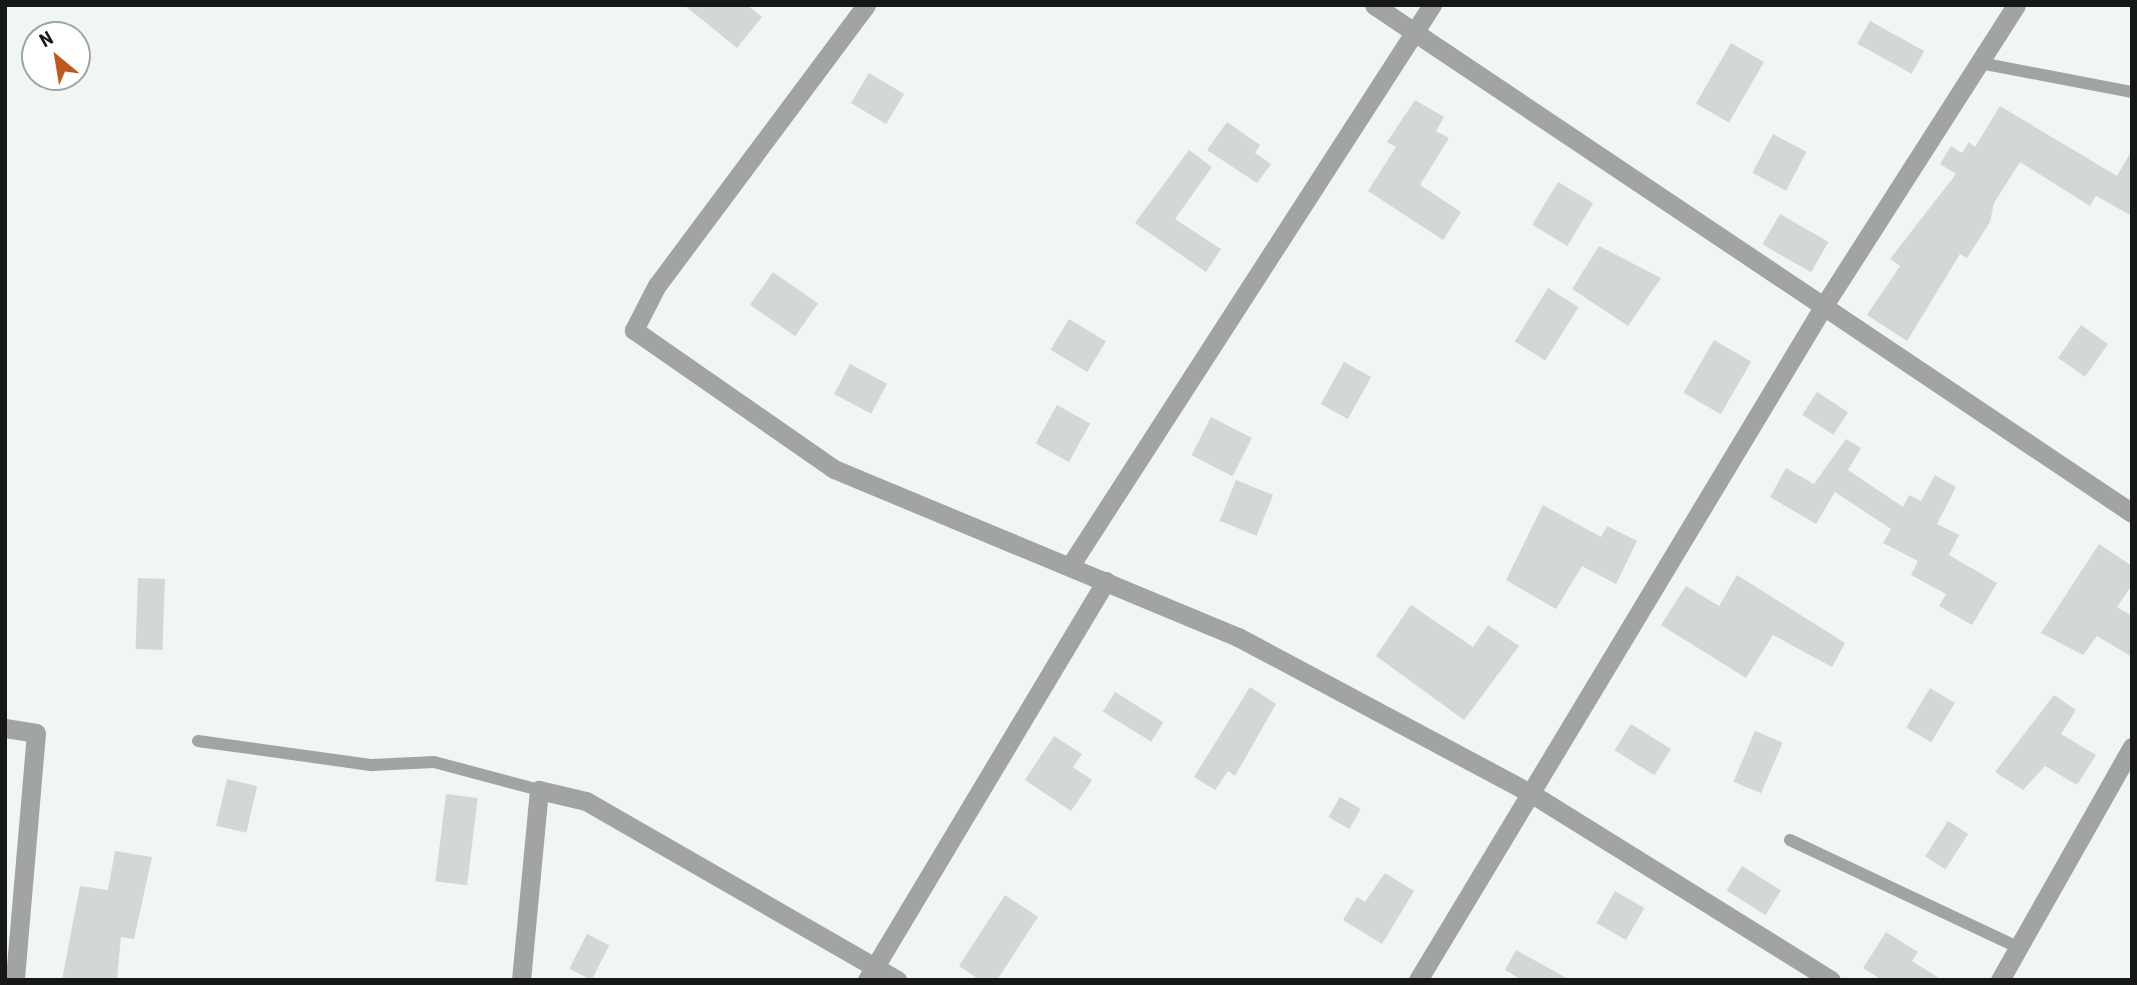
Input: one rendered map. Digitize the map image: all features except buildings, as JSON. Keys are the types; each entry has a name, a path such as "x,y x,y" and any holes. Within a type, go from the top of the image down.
{"street":[{"path":"866,5 657,285 634,330 834,469 1238,637 1532,794 1831,980"},
{"path":"1374,5 2132,513"},
{"path":"1070,566 1432,5"},
{"path":"1418,980 1823,307 2016,5"},
{"path":"871,973 1106,581"},
{"path":"5,728 36,733 15,980"},
{"path":"2000,980 2132,747"},
{"path":"521,980 539,790 586,801 871,973 897,980"}],"lane":[{"path":"1980,63 2132,92"},
{"path":"198,741 372,765 434,762 539,790"},
{"path":"1790,840 2019,948"}]}
